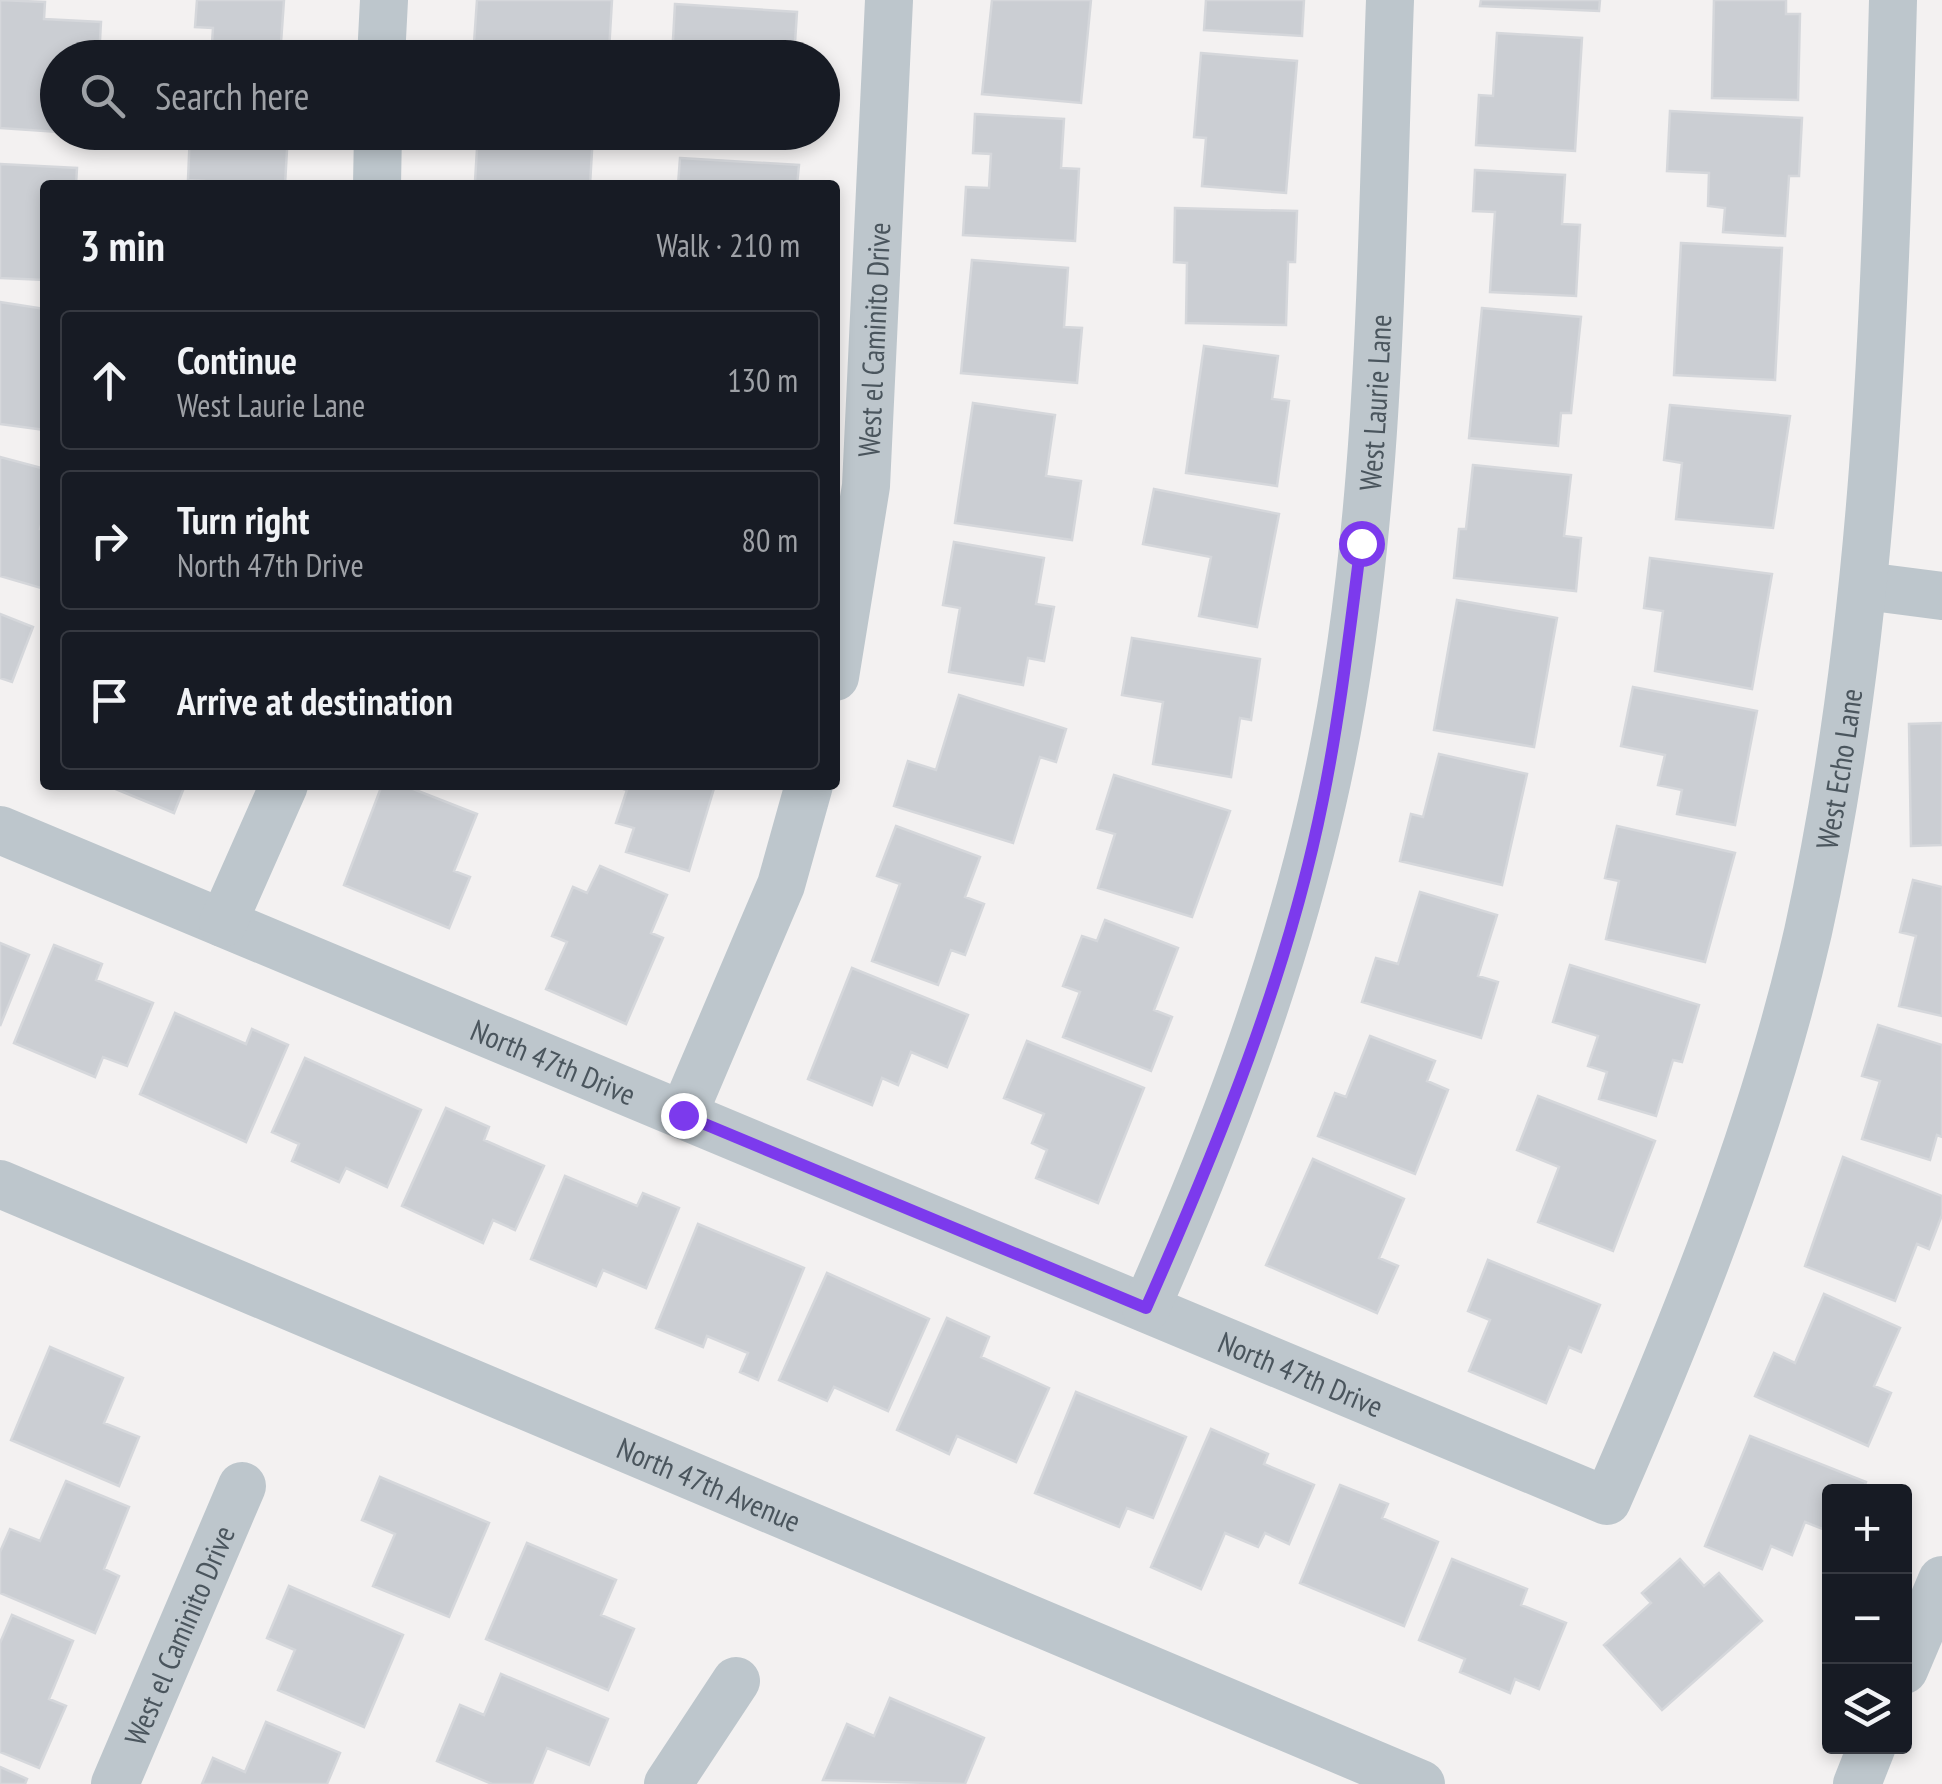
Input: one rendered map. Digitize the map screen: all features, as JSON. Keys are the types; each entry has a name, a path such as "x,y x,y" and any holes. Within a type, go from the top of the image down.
{"street":[{"path":"382,40 384,0"},
{"name":"West el Caminito Drive","path":"840,646 866,486 889,0"},
{"name":"West Laurie Lane","path":"1146,1308 1201,1183 1250,1050 1294,916 1323,800 1376,410 1390,0"},
{"name":"West Echo Lane","path":"1608,1501 1675,1346 1769,1070 1807,934 1833,804 1866,586 1882,360 1892,0"},
{"path":"377,180 378,150"},
{"path":"1866,586 1942,596"},
{"path":"224,923 282,790"},
{"path":"683,1115 781,884 808,790"},
{"name":"North 47th Drive","path":"0,830 1608,1501"},
{"name":"North 47th Avenue","path":"0,1184 1421,1784"},
{"name":"West el Caminito Drive","path":"115,1784 242,1486"},
{"path":"1907,1664 1942,1580"},
{"path":"668,1784 736,1681"},
{"path":"1857,1784 1869,1754"}],"building":[{"path":"0,0 45,2 44,19 101,22 100,40 40,40 40,131 0,128"},
{"path":"197,0 284,0 281,40 212,40 213,28 195,27"},
{"path":"477,0 612,0 610,40 474,40"},
{"path":"992,0 1091,0 1081,103 982,94"},
{"path":"1206,0 1304,0 1302,36 1204,30"},
{"path":"1481,0 1600,0 1599,11 1480,6"},
{"path":"1714,0 1786,0 1786,14 1800,14 1798,100 1712,98"},
{"path":"675,4 797,12 795,40 673,40"},
{"path":"1497,33 1582,38 1575,151 1476,145 1479,95 1493,96"},
{"path":"1201,53 1297,61 1286,193 1202,186 1206,138 1194,137"},
{"path":"1670,111 1802,118 1799,176 1789,176 1785,236 1723,232 1725,208 1708,206 1709,173 1667,171"},
{"path":"975,114 1064,119 1061,168 1079,169 1075,241 963,235 966,187 989,188 991,154 973,153"},
{"path":"189,150 287,150 285,180 188,180"},
{"path":"477,150 592,150 590,180 475,180"},
{"path":"680,158 799,165 798,180 678,180"},
{"path":"0,164 77,168 76,180 40,180 40,280 0,278"},
{"path":"1475,170 1565,175 1562,224 1580,225 1576,296 1490,292 1495,212 1473,211"},
{"path":"1175,208 1297,211 1295,262 1288,262 1286,325 1186,323 1187,263 1174,262"},
{"path":"1681,243 1782,248 1775,380 1674,375"},
{"path":"972,260 1068,268 1064,327 1082,328 1077,383 961,373"},
{"path":"0,302 40,308 40,429 0,424"},
{"path":"1482,308 1581,317 1571,413 1561,413 1558,446 1469,438"},
{"path":"1204,346 1278,356 1272,399 1289,401 1277,486 1186,473"},
{"path":"973,403 1055,415 1046,476 1081,481 1072,540 955,523"},
{"path":"1670,405 1790,416 1773,528 1676,519 1682,463 1664,460"},
{"path":"0,457 40,468 40,588 0,576"},
{"path":"1473,465 1571,475 1564,536 1581,538 1576,591 1454,578 1459,529 1466,529"},
{"path":"1154,489 1279,514 1257,627 1199,616 1211,557 1143,544"},
{"path":"954,542 1044,558 1036,604 1054,607 1044,661 1028,658 1023,685 949,672 960,608 943,605"},
{"path":"1650,558 1772,574 1752,689 1655,671 1663,611 1644,608"},
{"path":"1457,600 1557,618 1534,747 1434,730"},
{"path":"0,614 33,627 12,682 0,678"},
{"path":"1132,638 1260,659 1251,720 1240,718 1231,777 1153,764 1163,702 1122,695"},
{"path":"1633,687 1757,711 1735,825 1677,814 1682,790 1658,785 1665,755 1621,746"},
{"path":"959,695 1066,729 1056,762 1040,757 1013,843 894,806 908,761 936,770"},
{"path":"1942,723 1942,845 1911,846 1909,724"},
{"path":"1439,754 1527,774 1502,885 1400,861 1411,814 1423,817"},
{"path":"1114,775 1230,811 1192,917 1098,888 1115,834 1097,829"},
{"path":"118,790 183,790 174,813"},
{"path":"380,790 416,790 477,814 454,871 470,877 449,928 344,885"},
{"path":"627,790 713,790 689,871 626,852 634,828 616,823"},
{"path":"896,826 980,857 965,897 984,904 965,955 951,950 938,985 872,961 900,884 877,876"},
{"path":"1617,826 1735,853 1705,962 1606,939 1619,881 1605,878"},
{"path":"600,866 667,895 651,933 663,938 626,1024 546,989 567,942 552,936 573,887 587,893"},
{"path":"1913,880 1942,887 1942,1016 1899,1006 1916,936 1900,932"},
{"path":"1420,892 1497,915 1478,976 1498,982 1481,1038 1362,1002 1376,958 1398,964"},
{"path":"1105,920 1178,948 1154,1010 1172,1017 1151,1071 1063,1037 1080,992 1063,986 1082,936 1097,941"},
{"path":"0,943 29,955 0,1026"},
{"path":"54,945 102,964 96,980 153,1003 127,1066 103,1057 95,1077 14,1043"},
{"path":"1570,965 1699,1005 1682,1062 1673,1060 1656,1116 1599,1099 1607,1072 1588,1066 1598,1036 1553,1022"},
{"path":"852,968 968,1015 947,1067 911,1052 898,1085 882,1078 872,1105 808,1079"},
{"path":"175,1013 246,1044 252,1029 288,1045 246,1142 140,1094"},
{"path":"1878,1025 1942,1045 1942,1137 1937,1135 1930,1160 1862,1139 1880,1081 1862,1076"},
{"path":"1370,1036 1435,1061 1427,1081 1448,1090 1415,1174 1318,1136 1335,1093 1346,1097"},
{"path":"1027,1041 1144,1088 1098,1203 1036,1178 1047,1150 1032,1143 1044,1114 1004,1098"},
{"path":"305,1058 421,1110 387,1187 346,1168 339,1182 292,1161 299,1144 272,1132"},
{"path":"1538,1096 1655,1141 1613,1251 1538,1222 1559,1167 1517,1150"},
{"path":"446,1108 489,1127 484,1140 544,1166 515,1230 493,1220 483,1243 402,1206"},
{"path":"1843,1157 1942,1196 1942,1215 1929,1249 1917,1244 1895,1301 1805,1266"},
{"path":"1313,1159 1404,1199 1379,1258 1398,1266 1377,1313 1266,1265"},
{"path":"565,1176 637,1206 643,1193 679,1208 646,1288 603,1270 596,1286 531,1259"},
{"path":"698,1224 804,1268 758,1380 740,1372 748,1353 707,1336 703,1347 656,1328"},
{"path":"1488,1260 1600,1305 1581,1352 1569,1347 1546,1403 1469,1371 1490,1320 1468,1311"},
{"path":"827,1273 929,1319 888,1411 834,1387 827,1401 779,1380"},
{"path":"1824,1294 1900,1328 1874,1386 1891,1393 1868,1446 1755,1396 1774,1353 1795,1363"},
{"path":"947,1318 989,1337 981,1357 1049,1388 1016,1462 957,1436 949,1454 897,1430"},
{"path":"50,1347 123,1378 104,1423 139,1437 119,1486 11,1440"},
{"path":"1076,1392 1186,1437 1153,1518 1127,1508 1119,1527 1035,1493"},
{"path":"1211,1429 1268,1454 1264,1464 1314,1485 1289,1544 1265,1533 1258,1547 1225,1533 1201,1589 1151,1567"},
{"path":"1750,1436 1866,1482 1822,1484 1822,1529 1805,1522 1792,1555 1771,1546 1762,1569 1705,1546"},
{"path":"380,1477 489,1523 449,1617 373,1586 395,1534 362,1520"},
{"path":"66,1481 129,1507 104,1569 119,1576 95,1633 0,1593 0,1552 10,1529 40,1541"},
{"path":"1340,1485 1388,1504 1382,1518 1438,1542 1404,1626 1300,1583"},
{"path":"527,1543 616,1580 601,1615 634,1629 608,1690 486,1639"},
{"path":"1452,1559 1527,1589 1521,1605 1566,1623 1539,1689 1515,1679 1510,1693 1460,1672 1465,1659 1419,1640"},
{"path":"1680,1559 1704,1586 1719,1573 1762,1621 1662,1710 1604,1645 1651,1603 1642,1593"},
{"path":"289,1586 403,1635 364,1727 278,1690 295,1650 267,1638"},
{"path":"12,1615 73,1641 49,1699 66,1706 39,1768 0,1752 0,1643"},
{"path":"501,1674 608,1719 589,1765 547,1748 532,1784 492,1784 437,1761 460,1705 484,1715"},
{"path":"890,1698 984,1738 965,1784 823,1780 847,1724 874,1736"},
{"path":"266,1722 340,1753 327,1784 202,1784 213,1758 245,1772"},
{"path":"0,1767 27,1779 25,1784 0,1784"}],"route":[{"path":"683,1115 1146,1308 1201,1183 1294,916 1323,800 1361,543"}]}
